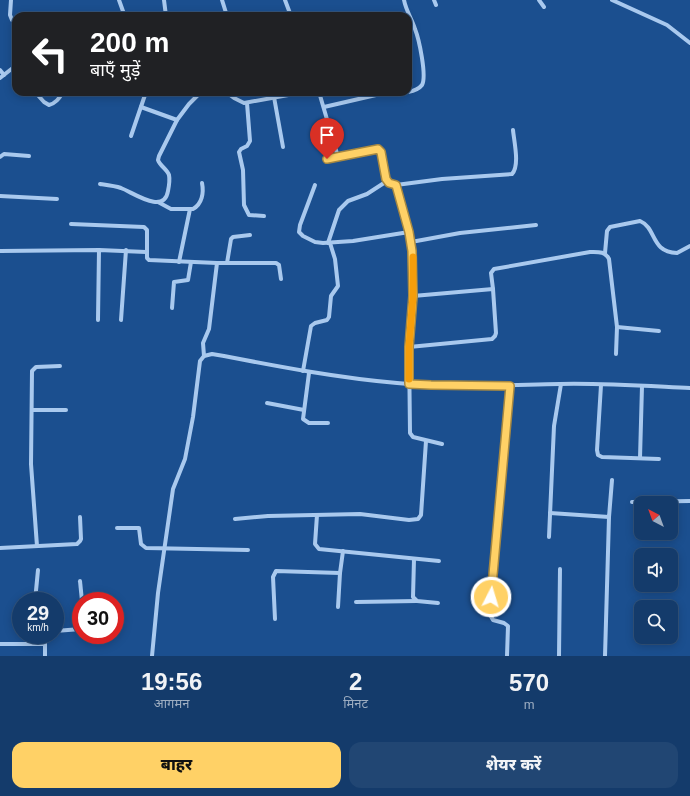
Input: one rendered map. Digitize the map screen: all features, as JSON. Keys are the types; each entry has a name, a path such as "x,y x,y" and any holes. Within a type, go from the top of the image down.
{"street":[{"path":"11,0 10,17 12,20"},
{"path":"119,0 123,12"},
{"path":"164,0 166,12"},
{"path":"222,0 225,12"},
{"path":"284,0 289,12"},
{"path":"404,0 406,12"},
{"path":"434,0 436,5"},
{"path":"539,0 544,7"},
{"path":"612,0 667,25 690,43"},
{"path":"412,25 418,38 423,78 422,84 412,90"},
{"path":"0,70 2,76 12,69"},
{"path":"39,96 49,105 52,105 61,96"},
{"path":"131,136 145,96"},
{"path":"158,202 166,198 169,182 168,173 159,163 159,156 177,120 198,96"},
{"path":"232,96 237,100 247,103 280,96"},
{"path":"320,96 338,157"},
{"path":"324,108 376,96"},
{"path":"274,97 283,147"},
{"path":"247,103 250,141 247,146 241,148 239,152 243,170 244,205 249,215 264,216"},
{"path":"141,107 177,120"},
{"path":"327,159 378,149 381,152 387,181 396,185 442,179 512,174 516,171 517,164 513,130"},
{"path":"0,157 4,154 30,156"},
{"path":"303,371 311,326 315,323 327,320 330,296 338,286 335,259 329,243 339,210 344,205 367,194 387,181"},
{"path":"100,184 118,187 141,198 158,202 171,209 190,209 196,207 200,202 203,192 202,183"},
{"path":"315,185 300,225 299,232 302,236 315,242 329,243 353,241 409,232"},
{"path":"396,185 409,232 412,251 413,296 409,347 410,435 426,441 442,444"},
{"path":"0,196 57,199"},
{"path":"180,262 190,209"},
{"path":"616,354 617,327 609,259 605,253 607,231 610,227 640,222 646,225 658,244 665,251 677,254 690,246"},
{"path":"71,224 146,228 146,252 149,260 217,263 276,263 279,266 281,279"},
{"path":"411,242 460,233 536,225"},
{"path":"227,263 231,239 233,237 250,235"},
{"path":"98,320 99,250"},
{"path":"0,251 126,250 146,252"},
{"path":"121,320 126,250"},
{"path":"409,347 494,338 496,333 491,273 494,269 590,252 605,253"},
{"path":"172,308 174,282 188,280 191,262"},
{"path":"152,656 158,593 173,489 185,459 193,417 200,362 204,356 204,343 209,329 217,263"},
{"path":"413,296 493,289"},
{"path":"617,327 659,331"},
{"path":"204,356 212,354 309,373 409,384 510,386 561,384 690,388"},
{"path":"37,546 31,464 33,369 36,367 60,366"},
{"path":"309,373 303,420 306,423 328,423"},
{"path":"549,537 554,426 561,384"},
{"path":"602,385 597,450 598,455 602,457 659,459"},
{"path":"507,656 508,626 504,623 493,620 489,613 510,386"},
{"path":"640,458 642,386"},
{"path":"267,403 304,410"},
{"path":"32,410 66,410"},
{"path":"235,519 268,516 360,514 409,520 418,519 421,515 426,441"},
{"path":"605,656 609,517 612,480"},
{"path":"632,502 690,501"},
{"path":"550,513 609,517"},
{"path":"317,515 316,546 322,549 440,561"},
{"path":"0,548 79,543 81,539 80,517"},
{"path":"117,528 138,528 140,530 141,544 143,547 248,550"},
{"path":"338,607 343,551"},
{"path":"414,558 413,595 417,601"},
{"path":"559,656 560,569"},
{"path":"36,592 38,570"},
{"path":"275,619 273,577 276,571 340,573"},
{"path":"80,581 81,592"},
{"path":"356,602 417,601 438,603"},
{"path":"0,644 12,644"},
{"path":"45,644 45,656"}],"slow traffic":[{"path":"409,379 409,347 413,296 413,257"}],"route":[{"path":"327,159 378,149 381,152 386,179 389,183 396,185 409,232 412,251 413,296 409,347 409,384 510,386 491,597"}]}
